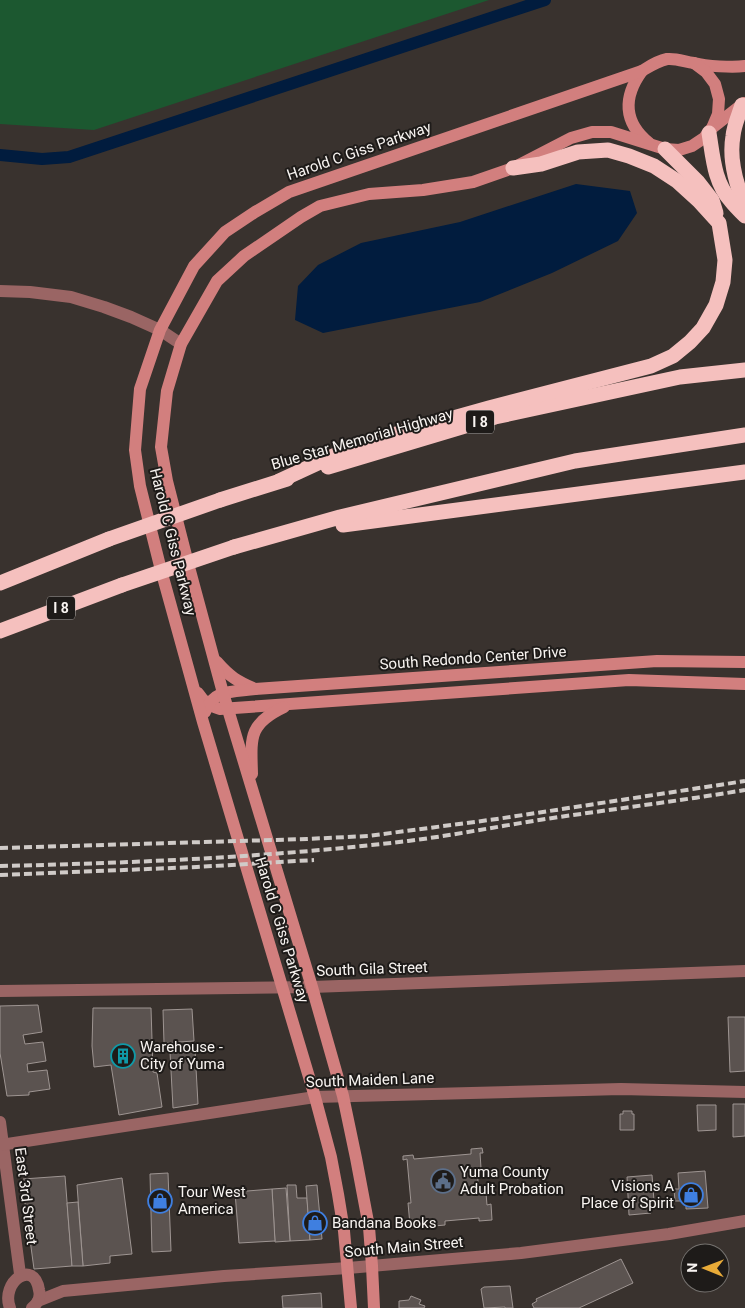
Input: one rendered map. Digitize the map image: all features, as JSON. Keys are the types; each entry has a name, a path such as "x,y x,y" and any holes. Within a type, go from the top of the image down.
{"highway":[{"path":"743,104 733,135 732,156 735,176 745,205"},
{"path":"711,131 716,176 730,201 745,216"},
{"path":"278,481 357,445 651,366 673,356 690,342 703,328 716,305 723,282 725,260 719,224 712,200 698,182 658,147"},
{"path":"513,168 541,164 578,152 608,150 654,166 677,181 699,201 719,224"},
{"name":"Blue Star Memorial Highway","path":"0,583 109,539 220,500 278,481 495,418 680,377 745,370"},
{"name":"I 8","path":"0,631 122,585 234,548 340,517 575,461 745,435"},
{"path":"279,534 745,472"}],"main road":[{"name":"Harold C Giss Parkway","path":"351,1308 344,1231 331,1157 315,1097 203,722 142,495 135,450 140,389 160,330 194,266 225,232 288,192 642,71 654,63 667,59 681,59 694,64 745,66"},
{"path":"694,64 706,72 715,84 719,99 718,114 711,131"},
{"path":"642,71 634,82 629,96 628,110 632,124 640,135 658,147"},
{"name":"Harold C Giss Parkway","path":"374,1308 369,1227 343,1096 223,693 169,491 161,446 167,391 182,344 217,281 244,256 320,206 369,194 423,190 472,182 513,168 571,138 592,132 611,132 658,147 678,150 692,146 704,138 743,104"},
{"path":"214,657 226,673 236,681 255,689"},
{"name":"South Redondo Center Drive","path":"223,693 255,689 657,661 745,662"},
{"path":"193,684 202,700 210,707 220,709 629,680 745,684"},
{"path":"203,722 208,702 223,693"},
{"path":"253,794 251,745 253,735 259,724 266,718 290,704"}],"street":[{"path":"0,291 30,292 71,297 104,307 160,330 182,344"},
{"name":"South Gila Street","path":"0,990 282,988 745,971"},
{"name":"South Maiden Lane","path":"2,1145 315,1097 621,1088 745,1092"},
{"name":"East 3rd Street","path":"0,1122 20,1274"},
{"name":"South Main Street","path":"35,1304 63,1291 224,1276 348,1268 521,1253 669,1234 745,1221"},
{"path":"6,1305 2,1287 10,1278 20,1274"},
{"name":"South Main Street","path":"20,1274 30,1277 37,1284 63,1291"},
{"path":"35,1304 40,1295 37,1284"}],"green space":[{"path":"0,0 489,0 94,130 0,124"}],"water":[{"path":"576,184 630,191 637,213 618,241 552,273 480,302 323,333 295,320 298,286 318,265 361,243 460,222"}],"building":[{"path":"38,1005 42,1032 23,1035 25,1044 43,1042 46,1061 27,1064 28,1072 47,1070 50,1089 29,1092 29,1095 7,1096 0,1053 0,1006"},
{"name":"Warehouse - City of Yuma","path":"93,1008 151,1008 153,1072 157,1073 162,1107 119,1115 111,1065 94,1067 92,1046"},
{"path":"192,1009 194,1041 164,1043 163,1010"},
{"path":"728,1017 745,1017 745,1071 730,1072"},
{"path":"195,1050 198,1104 173,1108 170,1052"},
{"path":"733,1104 745,1104 745,1136 733,1137"},
{"path":"697,1105 716,1105 716,1130 698,1131"},
{"path":"623,1111 632,1111 632,1114 634,1114 634,1130 620,1130 620,1114 623,1114"},
{"name":"Yuma County Adult Probation","path":"482,1148 483,1153 480,1153 481,1168 477,1168 479,1194 486,1193 487,1205 491,1204 492,1220 479,1221 479,1218 445,1221 445,1225 423,1227 423,1224 410,1225 408,1203 411,1203 407,1159 403,1160 403,1156 413,1155 414,1159 471,1154 471,1149"},
{"name":"Visions A Place of Spirit","path":"705,1171 708,1208 686,1209 686,1201 675,1201 674,1189 679,1189 678,1173"},
{"name":"Tour West America","path":"168,1173 171,1251 152,1252 150,1174"},
{"path":"652,1175 654,1201 652,1201 652,1207 650,1207 651,1213 629,1215 627,1177"},
{"path":"65,1176 72,1266 34,1269 23,1179"},
{"path":"122,1178 132,1254 110,1256 110,1263 83,1266 77,1185"},
{"path":"287,1185 296,1185 297,1198 307,1198 310,1240 290,1241"},
{"name":"Bandana Books","path":"317,1185 322,1239 310,1240 306,1186"},
{"path":"286,1188 290,1241 275,1242 272,1189"},
{"path":"272,1189 275,1241 239,1243 235,1192"},
{"path":"78,1202 83,1266 72,1266 67,1203"},
{"path":"621,1259 633,1283 579,1308 534,1308 532,1304 537,1301 536,1299"},
{"path":"510,1286 513,1308 484,1308 481,1289 484,1287"},
{"path":"321,1293 322,1308 283,1308 282,1296"},
{"path":"411,1296 421,1300 419,1304 425,1306 424,1308 399,1308 399,1301 409,1300"}],"waterway":[{"path":"0,155 42,159 69,157 545,0"}],"railway":[{"path":"0,848 368,836 497,819 745,781"},
{"path":"0,866 204,858 357,847 426,839 546,819 745,790"},
{"path":"0,875 314,860"}],"place":[{"name":"Warehouse - City of Yuma","path":"123,1056"},
{"name":"Yuma County Adult Probation","path":"443,1181"},
{"name":"Visions A Place of Spirit","path":"691,1195"},
{"name":"Tour West America","path":"160,1201"},
{"name":"Bandana Books","path":"315,1223"}]}
